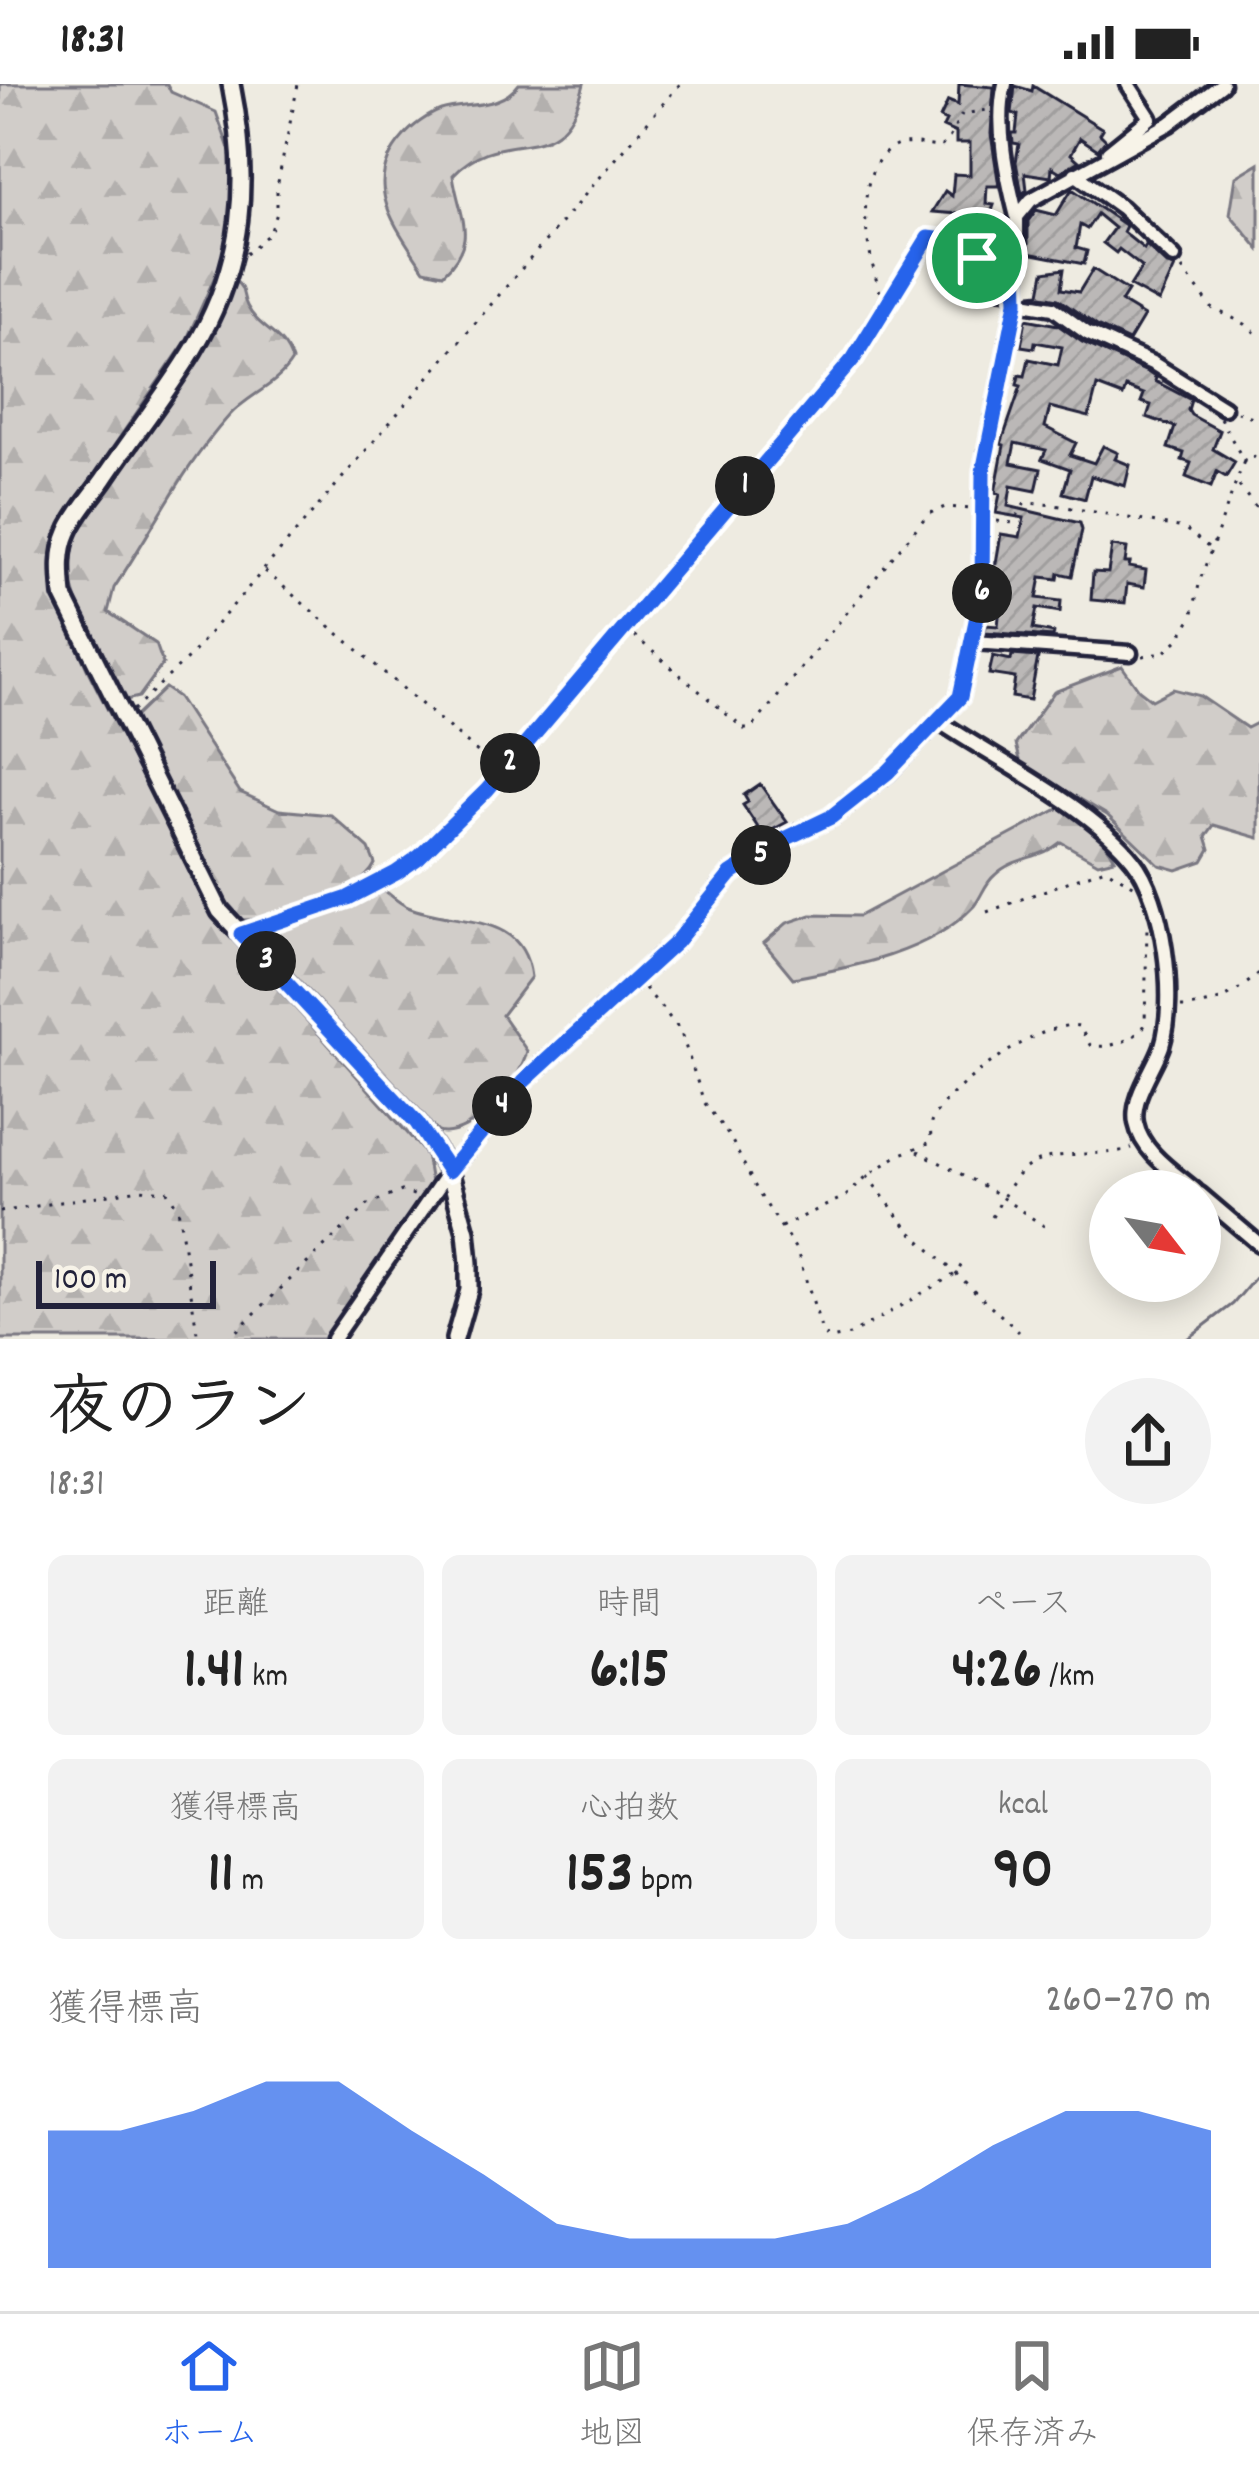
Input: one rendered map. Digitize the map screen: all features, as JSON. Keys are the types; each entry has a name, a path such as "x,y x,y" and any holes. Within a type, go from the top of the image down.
{"street":[{"path":"231,84 243,143 232,256 194,349 66,536 60,566 63,595 220,911 417,1123 449,1171 466,1232 469,1263 469,1290 454,1339"},
{"path":"333,1339 449,1171 523,1082 676,942 731,874 785,839 831,817 888,772 960,697 982,592 983,472 1017,302 1017,217 1002,110 1005,84"},
{"path":"1081,171 1150,118 1127,84"},
{"path":"1017,217 1030,200 1169,124 1222,84"},
{"path":"1081,171 1174,257"},
{"path":"1017,302 1053,308 1087,333 1154,364 1224,408"},
{"path":"974,642 1130,653"},
{"path":"940,722 1112,836 1153,892 1167,1006 1163,1043 1142,1090 1135,1121 1145,1143 1174,1170"},
{"path":"1221,1212 1259,1244"}],"path":[{"path":"232,256 242,256 270,233 298,84"},
{"path":"123,720 188,658 680,84"},
{"path":"885,307 872,274 866,180 889,148 902,144 940,147 968,110 1002,110"},
{"path":"241,934 348,898 396,873 419,857 502,773 854,358 928,238 996,264 1016,263"},
{"path":"1174,257 1212,308 1259,336"},
{"path":"1130,653 1164,652 1179,639 1192,617 1238,485 1244,461 1210,399"},
{"path":"1224,408 1259,419"},
{"path":"1244,461 1250,462 1259,450"},
{"path":"1238,485 1259,512"},
{"path":"625,628 744,729 751,729 928,514 945,507 1013,523 1024,503 1054,505 1184,528 1212,550"},
{"path":"263,570 502,773"},
{"path":"987,912 1106,868 1139,890"},
{"path":"781,1227 846,1196 899,1155 931,1142 930,1125 943,1106 1019,1043 1069,1024 1078,1026 1097,1048 1137,1036 1145,1024 1148,915"},
{"path":"1167,1006 1217,1004 1259,974"},
{"path":"635,978 680,1030 704,1102 797,1251 823,1336 850,1335 957,1273 965,1258"},
{"path":"992,1216 1024,1168 1113,1154 1145,1143"},
{"path":"916,1150 1050,1230"},
{"path":"867,1176 911,1232 1019,1332"},
{"path":"0,1213 140,1189 167,1191 178,1208 198,1339"},
{"path":"228,1339 368,1205 402,1191 432,1201"}],"green space":[{"path":"0,84 167,84 171,92 216,112 236,168 224,256 186,341 60,524 53,557 54,594 88,671 212,914 426,1154 431,1183 323,1339 0,1339"},
{"path":"519,84 584,84 561,130 546,139 492,151 453,175 464,227 461,250 443,274 424,270 386,205 384,172 390,155 407,133 431,115 493,102"},
{"path":"1259,163 1259,249 1230,214 1236,177"},
{"path":"234,280 252,314 283,344 292,361 212,436 114,588 108,612 156,644 163,664 139,697 126,700 79,607 70,574 71,552 93,503 187,373"},
{"path":"1122,666 1152,700 1173,689 1200,696 1247,728 1259,722 1259,838 1214,825 1206,836 1210,849 1203,861 1177,870 1159,865 1107,815 1021,764 1016,744 1054,692"},
{"path":"165,688 178,697 240,792 279,810 331,815 369,849 375,864 366,876 316,904 242,920 222,896 134,718"},
{"path":"1060,808 1099,836 1115,859 1098,863 1061,842 1002,869 974,906 936,936 890,956 841,969 793,978 764,943 787,923 811,915 859,916"},
{"path":"385,891 408,907 501,930 525,955 531,977 502,1015 527,1051 523,1063 492,1106 451,1132 438,1132 252,938"}],"building":[{"path":"959,84 994,87 991,134 999,186 987,186 986,204 994,205 987,225 958,223 958,214 932,212 945,191 952,196 954,174 970,175 970,143 956,143 956,133 943,127 946,121 940,118 948,101 958,105"},
{"path":"1015,86 1032,91 1033,86 1103,129 1100,134 1106,140 1098,150 1080,138 1071,154 1079,161 1060,172 1052,167 1051,177 1025,173 1027,190 1022,194 1016,162 1019,144 1013,143 1012,133 1016,133 1018,115 1012,113"},
{"path":"1072,189 1126,226 1123,232 1144,249 1146,245 1175,267 1159,302 1130,286 1142,267 1103,243 1114,228 1097,214 1087,229 1080,225 1076,248 1087,251 1084,264 1028,253 1028,221 1036,210 1056,215"},
{"path":"957,233 981,242 972,268 977,269 974,281 1002,277 1005,298 982,295 981,288 948,275 952,263 946,261"},
{"path":"1064,269 1061,289 1079,292 1093,269 1128,291 1121,302 1144,316 1129,341 1058,299 1031,294 1040,293 1044,272"},
{"path":"1026,319 1058,325 1191,400 1191,415 1220,431 1213,449 1235,462 1226,477 1217,472 1211,487 1186,477 1191,463 1182,460 1184,453 1168,448 1175,427 1147,417 1151,405 1141,402 1144,394 1126,387 1123,396 1097,386 1089,417 1050,407 1045,427 1076,443 1070,455 1094,463 1103,446 1118,453 1115,459 1130,465 1125,486 1091,476 1085,499 1063,493 1070,469 1042,459 1046,450 1015,443 1011,463 1041,469 1036,491 1011,486 1008,506 1080,523 1082,530 1072,576 1041,577 1037,598 1061,601 1060,612 1037,608 1033,629 1054,633 1053,637 984,632 986,625 998,626 1000,607 991,601 993,562 1001,534 1020,537 1024,518 996,513 1000,494 995,493 1001,444 1021,386 1017,385 1019,375 1025,376 1029,359 1058,365 1062,347 1035,342 1034,348 1021,346"},
{"path":"1112,546 1127,548 1129,567 1146,570 1144,587 1127,584 1125,603 1091,600 1093,572 1108,573"},
{"path":"1012,655 1038,657 1030,700 1012,697 1015,678 989,674 993,656 1011,660"},
{"path":"760,784 787,822 763,835 743,805 748,802 744,795"}],"waterway":[{"path":"1187,1339 1233,1304 1259,1273"}],"route":[{"path":"928,238 977,258 1016,263 1017,302 983,472 982,592 960,697 888,772 831,817 785,839 731,874 676,942 523,1082 449,1171 417,1123 241,934 348,898 419,857 536,734 854,358 928,238"}]}
